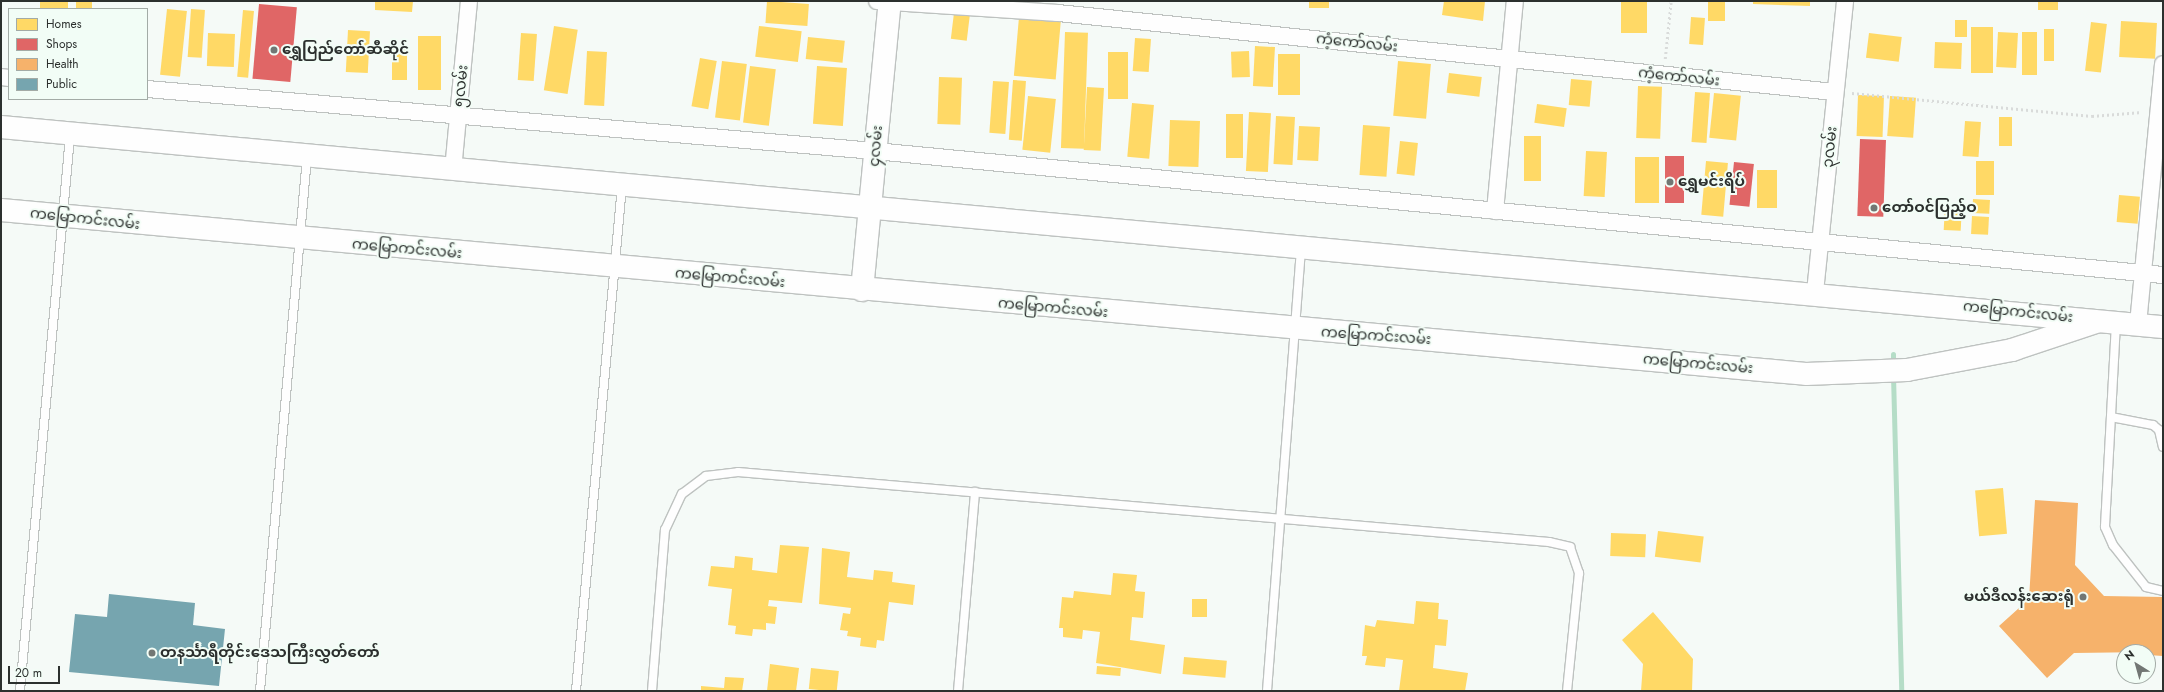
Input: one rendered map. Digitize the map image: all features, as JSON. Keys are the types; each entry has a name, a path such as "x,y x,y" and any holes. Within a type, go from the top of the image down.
{"main road":[{"name":"၄လမ်း","path":"862,290 876,151 886,1"},
{"name":"ကမြောကင်းလမ်း","path":"1,127 70,136 307,156 870,209 1815,292 2163,327"},
{"name":"ကမြောကင်းလမ်း","path":"1,210 62,218 300,238 615,268 1806,374 1907,370 2012,350 2108,321"}],"street":[{"name":"၅လမ်း","path":"453,170 469,1"},
{"name":"ကံ့ကော်လမ်း","path":"886,1 1066,7 1663,76 1836,92"},
{"path":"1495,211 1512,59 1514,1"},
{"name":"၃လမ်း","path":"1815,292 1845,1"},
{"path":"2138,324 2161,112 2163,64"},
{"path":"148,89 876,151 2163,275"}],"lane":[{"path":"20,691 70,136"},
{"path":"260,691 307,156"},
{"path":"576,691 622,186"},
{"path":"1267,691 1278,519 1301,247"},
{"path":"2108,321 2111,417 2105,527 2113,545 2146,587 2163,591"},
{"path":"2111,417 2153,425 2159,430 2163,448"},
{"path":"652,691 664,530 682,494 706,476 738,472 1549,542 1570,547 1579,574 1567,691"},
{"path":"958,691 975,492"}],"path":[{"path":"1663,76 1671,1"},
{"path":"1836,92 2092,116 2161,112"}],"building: Homes":[{"path":"40,1 68,1 68,8 40,8"},
{"path":"76,1 92,1 92,8 76,8"},
{"path":"375,1 413,1 412,12 375,10"},
{"path":"767,1 809,4 807,26 765,23"},
{"path":"1309,1 1329,1 1329,8 1309,8"},
{"path":"1444,1 1485,1 1483,21 1442,15"},
{"path":"1621,1 1647,1 1647,33 1621,33"},
{"path":"1708,1 1725,1 1725,21 1708,21"},
{"path":"1753,1 1810,1 1810,6 1753,4"},
{"path":"2038,1 2058,1 2058,10 2038,10"},
{"path":"167,9 187,11 180,77 160,75"},
{"path":"191,9 205,10 202,58 188,57"},
{"path":"243,10 254,11 248,78 237,77"},
{"path":"954,13 970,15 967,41 951,39"},
{"path":"1019,17 1061,21 1056,79 1014,76"},
{"path":"1691,17 1705,18 1703,45 1689,44"},
{"path":"1955,20 1967,20 1967,37 1955,37"},
{"path":"2121,21 2157,23 2155,59 2119,57"},
{"path":"2091,22 2107,24 2101,73 2085,71"},
{"path":"554,26 578,30 568,94 544,90"},
{"path":"759,26 802,31 798,62 755,57"},
{"path":"1971,27 1993,27 1993,73 1971,73"},
{"path":"2044,29 2054,29 2054,61 2044,61"},
{"path":"348,30 370,31 368,73 346,72"},
{"path":"1065,32 1088,33 1084,149 1061,148"},
{"path":"1998,32 2018,33 2016,68 1996,67"},
{"path":"2022,32 2037,32 2037,75 2022,75"},
{"path":"208,33 235,34 234,67 207,66"},
{"path":"521,33 537,34 534,81 518,80"},
{"path":"1869,33 1902,37 1899,62 1866,58"},
{"path":"418,36 441,36 441,90 418,90"},
{"path":"808,37 845,41 842,63 806,59"},
{"path":"1135,38 1151,39 1149,72 1133,71"},
{"path":"1935,42 1962,43 1961,69 1934,68"},
{"path":"1255,46 1275,47 1273,87 1253,86"},
{"path":"392,49 407,49 407,80 392,80"},
{"path":"587,51 607,52 604,106 584,105"},
{"path":"1249,51 1250,77 1232,78 1231,52"},
{"path":"1108,52 1128,52 1128,99 1108,99"},
{"path":"1278,54 1300,54 1300,95 1278,95"},
{"path":"700,58 717,61 708,109 691,106"},
{"path":"722,61 747,64 740,121 715,118"},
{"path":"1398,61 1431,64 1426,119 1393,116"},
{"path":"750,66 776,69 769,126 743,123"},
{"path":"817,66 847,68 843,126 813,124"},
{"path":"1449,73 1482,77 1479,97 1447,93"},
{"path":"939,77 962,78 960,125 937,124"},
{"path":"1571,79 1592,81 1590,107 1569,105"},
{"path":"1013,80 1026,81 1022,141 1009,140"},
{"path":"993,81 1009,82 1005,134 989,133"},
{"path":"1638,86 1662,87 1660,139 1636,138"},
{"path":"1087,87 1104,88 1101,151 1084,150"},
{"path":"1695,92 1710,93 1706,143 1692,142"},
{"path":"1714,93 1741,96 1736,141 1709,138"},
{"path":"1858,95 1884,96 1883,137 1857,136"},
{"path":"1028,96 1056,99 1050,153 1022,150"},
{"path":"1890,96 1916,98 1913,138 1887,136"},
{"path":"1132,103 1154,105 1149,159 1127,157"},
{"path":"1537,104 1567,108 1564,127 1534,123"},
{"path":"1249,112 1271,113 1268,172 1246,171"},
{"path":"1226,114 1243,114 1243,158 1226,158"},
{"path":"1276,116 1295,117 1292,165 1273,164"},
{"path":"1999,117 2012,117 2012,146 1999,146"},
{"path":"1170,120 1200,121 1198,167 1168,166"},
{"path":"1965,121 1981,122 1979,157 1963,156"},
{"path":"1363,125 1390,127 1386,177 1360,175"},
{"path":"1299,126 1320,127 1318,161 1297,160"},
{"path":"1524,136 1541,136 1541,181 1524,181"},
{"path":"1400,141 1418,143 1414,176 1397,174"},
{"path":"1586,151 1607,152 1605,197 1584,196"},
{"path":"1635,157 1659,157 1659,203 1635,203"},
{"path":"1706,161 1728,163 1723,217 1701,215"},
{"path":"1976,161 1994,161 1994,195 1976,195"},
{"path":"1757,170 1777,170 1777,208 1757,208"},
{"path":"2119,195 2140,197 2138,224 2117,222"},
{"path":"1973,199 1990,200 1989,214 1972,213"},
{"path":"1945,205 1962,206 1961,231 1944,230"},
{"path":"1972,216 1989,217 1988,235 1971,234"},
{"path":"2003,488 2007,534 1979,536 1975,490"},
{"path":"1658,531 1704,537 1700,562 1655,557"},
{"path":"1611,533 1646,534 1645,557 1610,556"},
{"path":"780,545 809,547 802,603 769,600 768,606 777,607 775,624 766,623 766,630 753,629 752,636 735,634 736,626 728,625 732,589 708,586 711,566 734,568 735,556 753,558 752,570 777,573"},
{"path":"822,548 850,552 847,577 873,580 874,570 893,572 892,582 915,585 913,605 889,602 884,641 877,640 876,648 860,646 861,638 847,636 848,631 840,630 843,613 850,614 851,608 819,604"},
{"path":"1113,573 1137,575 1135,591 1145,592 1143,618 1132,617 1130,640 1165,645 1161,674 1096,663 1100,632 1083,630 1082,639 1063,637 1063,628 1059,628 1062,597 1073,598 1074,591 1111,595"},
{"path":"1192,599 1207,599 1207,617 1192,617"},
{"path":"1416,601 1439,603 1438,619 1448,620 1446,646 1435,645 1433,668 1468,673 1465,691 1399,691 1403,660 1386,658 1385,667 1365,665 1367,656 1362,656 1365,625 1375,627 1377,620 1414,624"},
{"path":"1653,612 1693,659 1692,691 1641,691 1643,664 1622,640"},
{"path":"1184,657 1227,661 1225,678 1183,674"},
{"path":"770,664 799,668 796,691 767,691"},
{"path":"1097,666 1121,668 1120,676 1096,674"},
{"path":"811,668 839,671 837,691 809,689"},
{"path":"725,677 744,678 742,691 701,691 701,686 724,688"}],"building: Shops":[{"path":"259,4 297,7 290,82 252,79"},
{"path":"1860,139 1886,140 1883,217 1857,216"},
{"path":"1665,156 1684,156 1684,203 1665,203"},
{"path":"1734,162 1754,164 1749,207 1730,205"}],"building: Health":[{"path":"2035,500 2078,503 2075,565 2104,596 2163,597 2163,656 2156,656 2156,644 2116,644 2116,652 2074,653 2047,678 1999,626 2029,599"}],"building: Public":[{"path":"109,594 195,603 193,625 225,629 219,686 69,672 75,614 107,617"}],"waterway":[{"path":"1893,354 1893,365"},
{"path":"1893,375 1901,691"}],"place":[{"name":"ရွှေပြည်တော်ဆီဆိုင်","path":"274,50"},
{"name":"ရွှေမင်းရိပ်","path":"1670,182"},
{"name":"တော်ဝင်ပြည့်ဝ","path":"1874,208"},
{"name":"မယ်ဒီလန်းဆေးရုံ","path":"2083,597"},
{"name":"တနင်္သာရီတိုင်းဒေသကြီးလွှတ်တော်","path":"152,653"}]}
